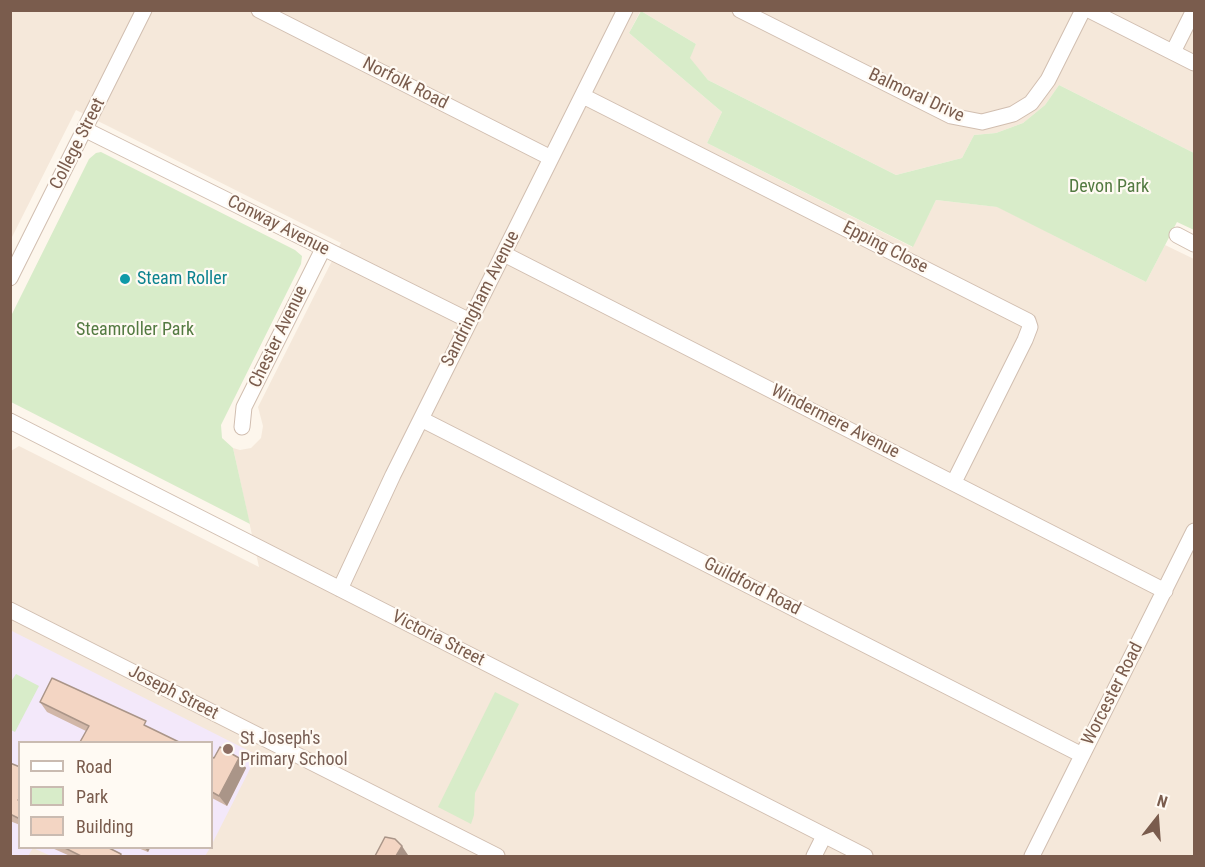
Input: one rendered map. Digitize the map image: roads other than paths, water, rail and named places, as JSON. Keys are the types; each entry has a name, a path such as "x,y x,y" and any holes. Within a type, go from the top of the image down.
{"street":[{"name":"College Street","path":"10,278 144,10"},
{"name":"Norfolk Road","path":"259,10 551,158"},
{"name":"Sandringham Avenue","path":"340,589 421,419 625,10"},
{"name":"Balmoral Drive","path":"740,10 951,116 982,122 1013,114 1036,96 1048,80 1083,10"},
{"path":"1089,10 1194,63"},
{"path":"1173,52 1194,10"},
{"name":"Epping Close","path":"583,96 1028,321 1030,327 1025,340 954,482"},
{"name":"Conway Avenue","path":"86,129 470,321"},
{"path":"1177,235 1194,244"},
{"name":"Chester Avenue","path":"242,427 244,407 323,249"},
{"name":"Windermere Avenue","path":"504,255 954,482 1164,591"},
{"name":"Guildford Road","path":"421,419 1082,755"},
{"name":"Victoria Street","path":"10,421 865,856"},
{"name":"Worcester Road","path":"1032,856 1194,531"},
{"name":"Joseph Street","path":"10,610 477,852 497,856"},
{"path":"814,856 824,836"}],"place":[{"name":"Steam Roller","path":"125,279"},
{"name":"St Joseph's Primary School","path":"228,749"}],"park label":[{"name":"Devon Park","path":"1109,187"},
{"name":"Steamroller Park","path":"135,330"}]}
